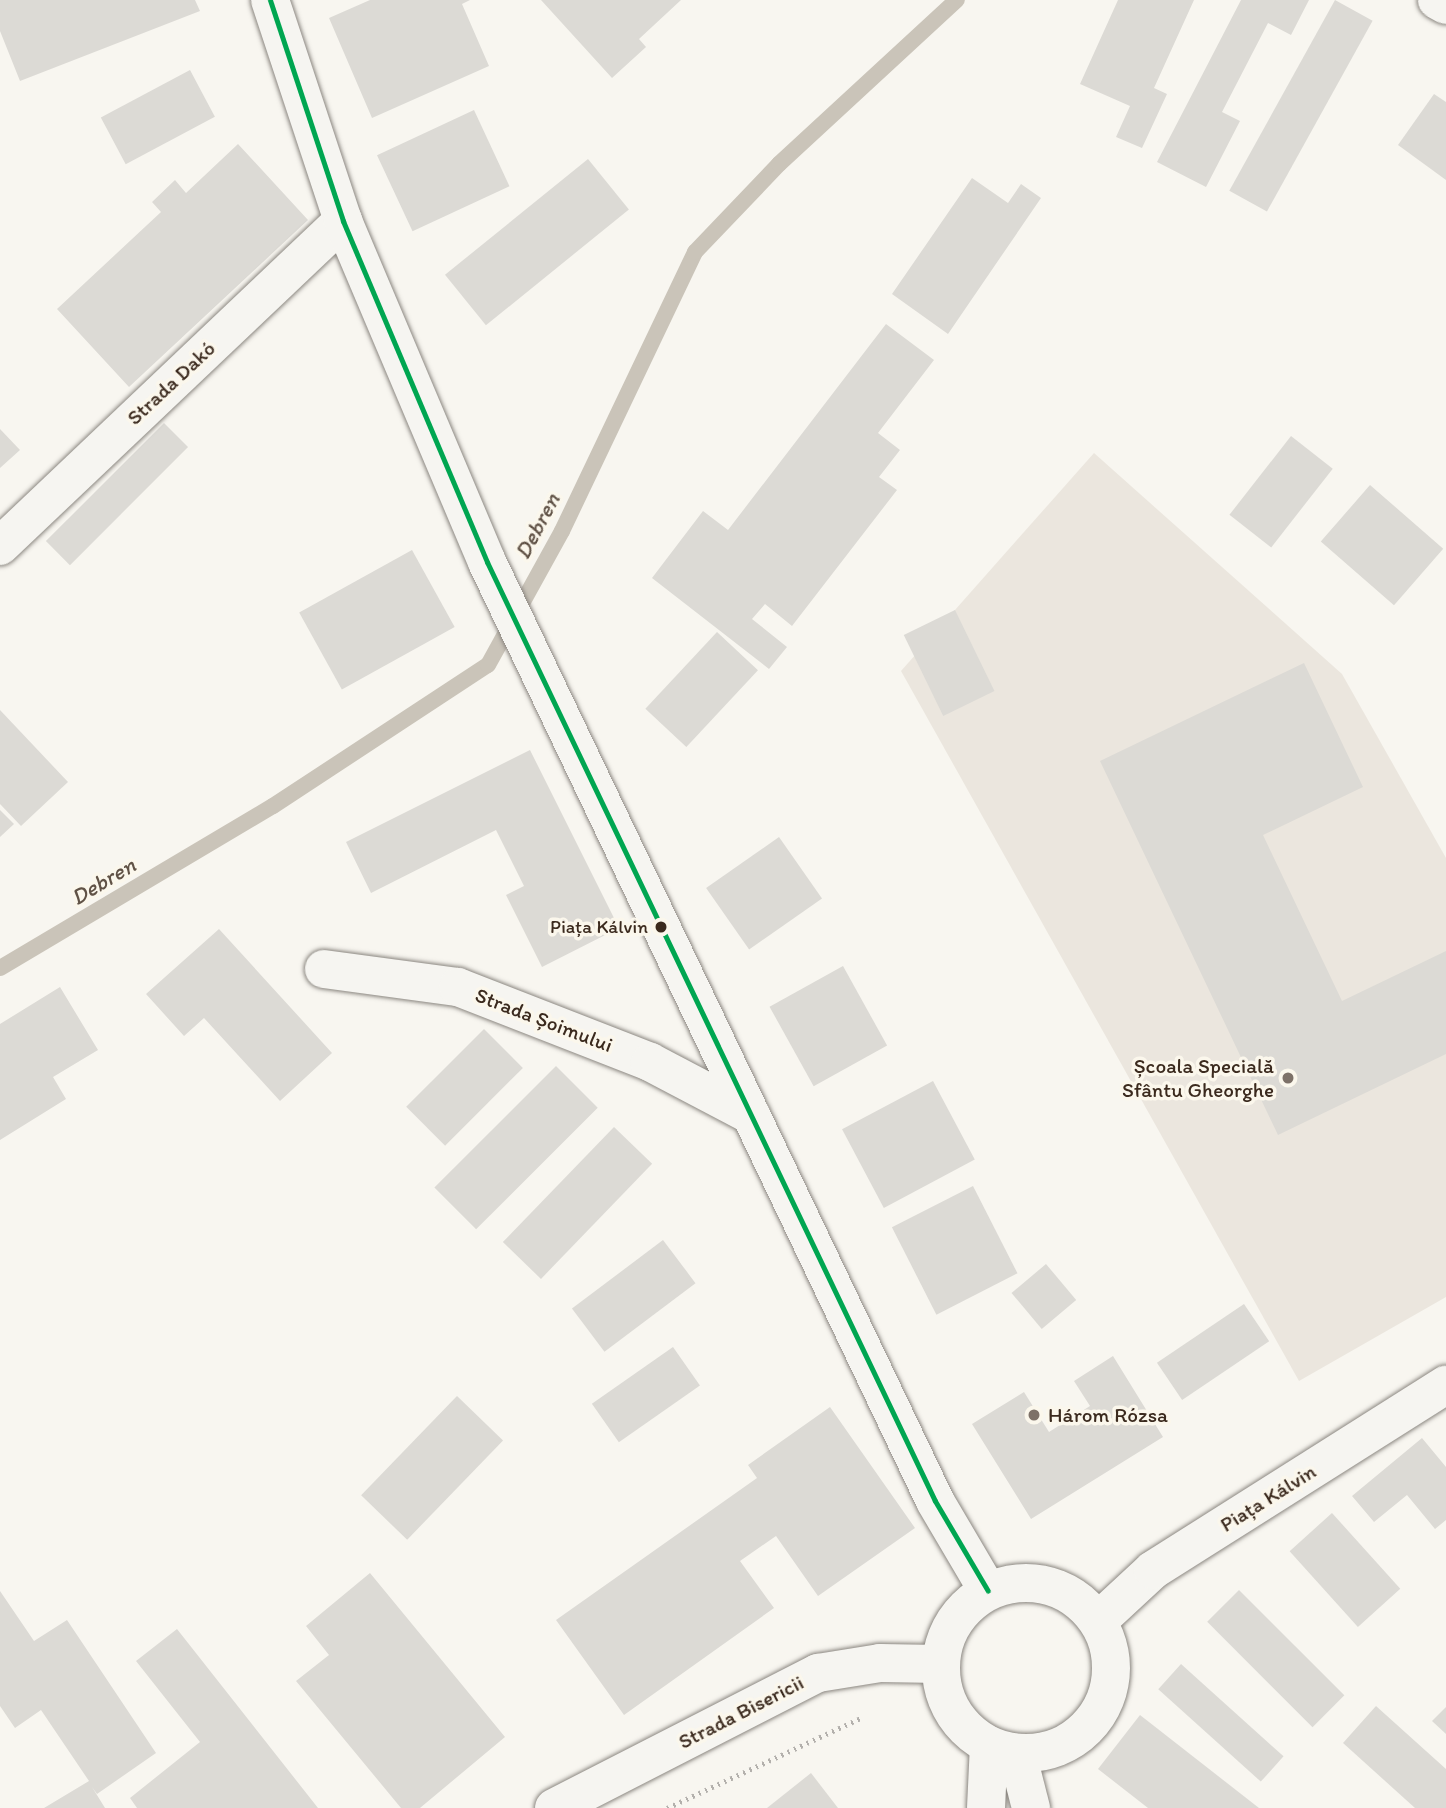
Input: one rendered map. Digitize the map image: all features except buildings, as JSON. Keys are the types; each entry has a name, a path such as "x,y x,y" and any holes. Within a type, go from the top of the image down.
{"main road":[{"path":"270,0 343,221 487,562 935,1501 988,1591"},
{"path":"1437,0 1446,5"},
{"name":"Strada Dakó","path":"0,545 343,221"},
{"name":"Strada Șoimului","path":"324,969 458,987 650,1062 751,1115"},
{"name":"Piața Kálvin","path":"1098,1621 1153,1570 1446,1385"},
{"path":"1003,1749 1045,1752 1070,1741 1096,1716 1105,1700 1112,1673 1109,1646 1098,1621 1082,1602 1037,1582 1011,1583 988,1591 954,1621 940,1664 945,1695 955,1715 1003,1749 1031,1808"},
{"name":"Strada Bisericii","path":"555,1808 818,1673 880,1663 940,1664"},
{"path":"986,1808 1003,1749"}],"path":[{"path":"667,1808 847,1721 871,1715"}],"shaded area":[{"name":"Școala Specială Sfântu Gheorghe","path":"1094,453 1342,674 1446,858 1446,1297 1299,1381 901,671"}],"waterway":[{"name":"Debren","path":"0,968 273,806 488,665 562,531 695,252 779,164 957,0"}],"transit line":[{"path":"270,0 343,221 487,562 935,1501 988,1591"}],"place":[{"name":"Piața Kálvin","path":"661,927"},
{"name":"Școala Specială Sfântu Gheorghe","path":"1288,1078"},
{"name":"Három Rózsa","path":"1034,1415"}]}
